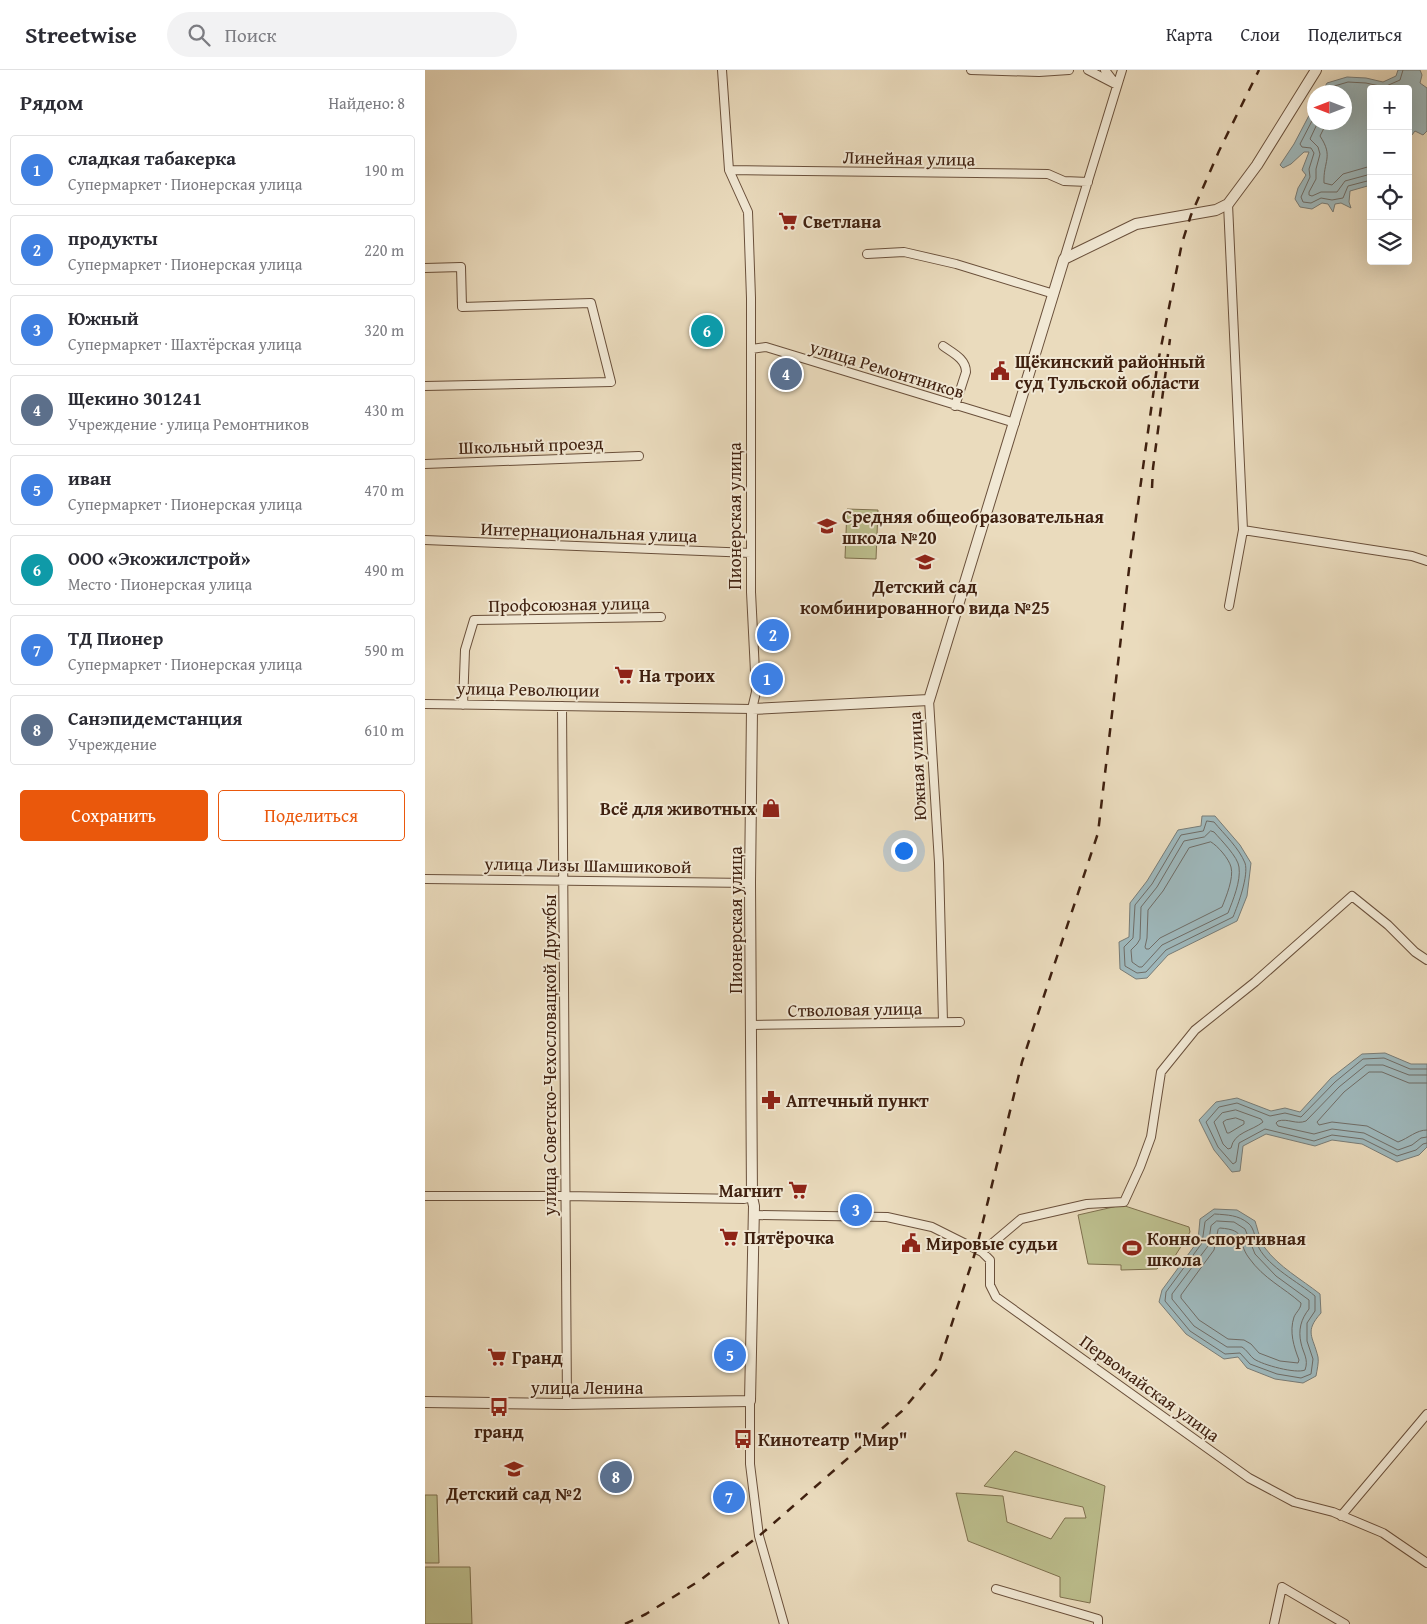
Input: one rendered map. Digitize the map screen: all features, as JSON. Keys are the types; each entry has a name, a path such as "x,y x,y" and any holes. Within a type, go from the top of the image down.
{"street":[{"path":"722,70 729,170"},
{"path":"971,70 1039,72 1069,70"},
{"path":"1088,70 1117,85"},
{"path":"1105,70 1117,85"},
{"path":"1064,259 1121,70"},
{"path":"1064,259 1136,224 1216,210 1228,204 1257,165 1316,70"},
{"name":"Линейная улица","path":"729,170 1048,174 1064,181 1088,182"},
{"name":"Пионерская улица","path":"729,170 748,212 751,350 751,592 756,692 753,709 750,883 752,1196 754,1215 750,1464 759,1536 783,1624"},
{"path":"1228,204 1243,530 1229,606"},
{"path":"867,254 904,252 955,264 1055,294"},
{"name":"Южная улица","path":"943,1022 939,863 929,700 1055,294 1064,259"},
{"path":"425,268 461,267 462,307 591,303 611,382 425,386"},
{"path":"943,346 959,357 966,366 966,372 955,406"},
{"name":"улица Ремонтников","path":"751,350 765,347 1015,423"},
{"name":"Школьный проезд","path":"425,464 639,456"},
{"path":"1243,530 1412,556 1427,561"},
{"name":"Интернациональная улица","path":"425,540 751,553"},
{"name":"Профсоюзная улица","path":"463,705 465,650 474,620 661,617"},
{"name":"улица Революции","path":"425,704 753,709 929,700"},
{"name":"улица Советско-Чехословацкой Дружбы","path":"562,706 567,1404"},
{"name":"улица Лизы Шамшиковой","path":"425,879 563,879 750,883"},
{"path":"754,1215 887,1217 932,1227 979,1251 1021,1219 1087,1204 1124,1202 1151,1137 1161,1072 1195,1030 1255,982 1352,896 1388,925 1415,952 1427,960"},
{"name":"Стволовая улица","path":"751,1025 960,1022"},
{"path":"425,1196 744,1199 752,1196"},
{"name":"Первомайская улица","path":"979,1251 990,1260 990,1285 997,1297 1249,1478 1294,1502 1341,1516 1383,1533 1424,1561"},
{"name":"улица Ленина","path":"425,1402 567,1404 750,1401"},
{"path":"1341,1516 1427,1414"},
{"path":"1424,1561 1427,1552"},
{"path":"1274,1624 1282,1586 1345,1624"},
{"path":"997,1589 1098,1619 1098,1624"}],"green space":[{"path":"847,509 878,510 876,559 845,558"},
{"name":"Конно-спортивная школа","path":"1122,1205 1189,1227 1190,1232 1170,1264 1160,1266 1157,1269 1121,1270 1121,1265 1088,1264 1078,1215"},
{"path":"1015,1451 1105,1486 1090,1603 1060,1597 1060,1577 968,1541 956,1493 1003,1496 1007,1522 1051,1539 1065,1518 1086,1518 1083,1507 984,1486"},
{"path":"425,1495 437,1495 439,1563 425,1563"},
{"path":"425,1567 470,1567 472,1624 425,1624"}],"water":[{"path":"1398,70 1420,70 1422,75 1420,83 1427,88 1427,131 1423,135 1415,131 1412,135 1412,85 1367,85 1367,186 1350,191 1349,202 1351,208 1341,203 1335,204 1333,212 1328,204 1322,203 1312,209 1300,207 1295,199 1298,188 1306,175 1302,170 1309,152 1304,152 1291,164 1283,168 1280,165 1307,119 1307,130 1352,130 1352,85 1326,85 1327,83 1347,77 1366,78 1383,82 1396,76"},
{"path":"1202,816 1215,816 1240,845 1251,863 1247,896 1237,921 1168,955 1147,978 1136,979 1120,969 1119,942 1129,937 1130,903 1147,881 1178,830 1201,826"},
{"path":"1385,1053 1411,1064 1427,1064 1427,1147 1419,1155 1397,1162 1362,1144 1332,1140 1315,1146 1266,1134 1243,1146 1240,1171 1232,1172 1214,1150 1199,1120 1216,1102 1237,1098 1271,1111 1285,1108 1300,1112 1331,1078 1362,1054"},
{"path":"1214,1209 1237,1210 1255,1221 1262,1242 1271,1255 1320,1294 1321,1313 1311,1330 1318,1359 1316,1376 1303,1383 1275,1379 1247,1368 1238,1357 1224,1359 1186,1334 1159,1302 1162,1290 1198,1241 1200,1219"}],"railway":[{"path":"625,1624 646,1614 699,1581 759,1536 902,1411 937,1369 976,1250 1022,1062 1098,833 1130,561 1157,367 1182,243 1191,215 1219,151 1259,70"},
{"path":"1152,488 1170,339"}],"place":[{"name":"Светлана","path":"788,221"},
{"name":"ООО «Экожилстрой»","path":"707,331"},
{"name":"Щёкинский районный суд Тульской области","path":"1000,371"},
{"name":"Щекино 301241","path":"786,374"},
{"name":"Средняя общеобразовательная школа №20","path":"827,526"},
{"name":"Детский сад комбинированного вида №25","path":"925,562"},
{"name":"продукты","path":"773,635"},
{"name":"На троих","path":"624,675"},
{"name":"сладкая табакерка","path":"767,679"},
{"name":"Всё для животных","path":"771,808"},
{"name":"Аптечный пункт","path":"771,1100"},
{"name":"Магнит","path":"798,1190"},
{"name":"Южный","path":"856,1210"},
{"name":"Пятёрочка","path":"729,1237"},
{"name":"Мировые судьи","path":"911,1243"},
{"name":"Конно-спортивная школа","path":"1132,1248"},
{"name":"иван","path":"730,1355"},
{"name":"Гранд","path":"497,1357"},
{"name":"гранд","path":"499,1407"},
{"name":"Кинотеатр \"Мир\"","path":"743,1439"},
{"name":"Детский сад №2","path":"514,1469"},
{"name":"Санэпидемстанция","path":"616,1477"},
{"name":"ТД Пионер","path":"729,1497"}]}
